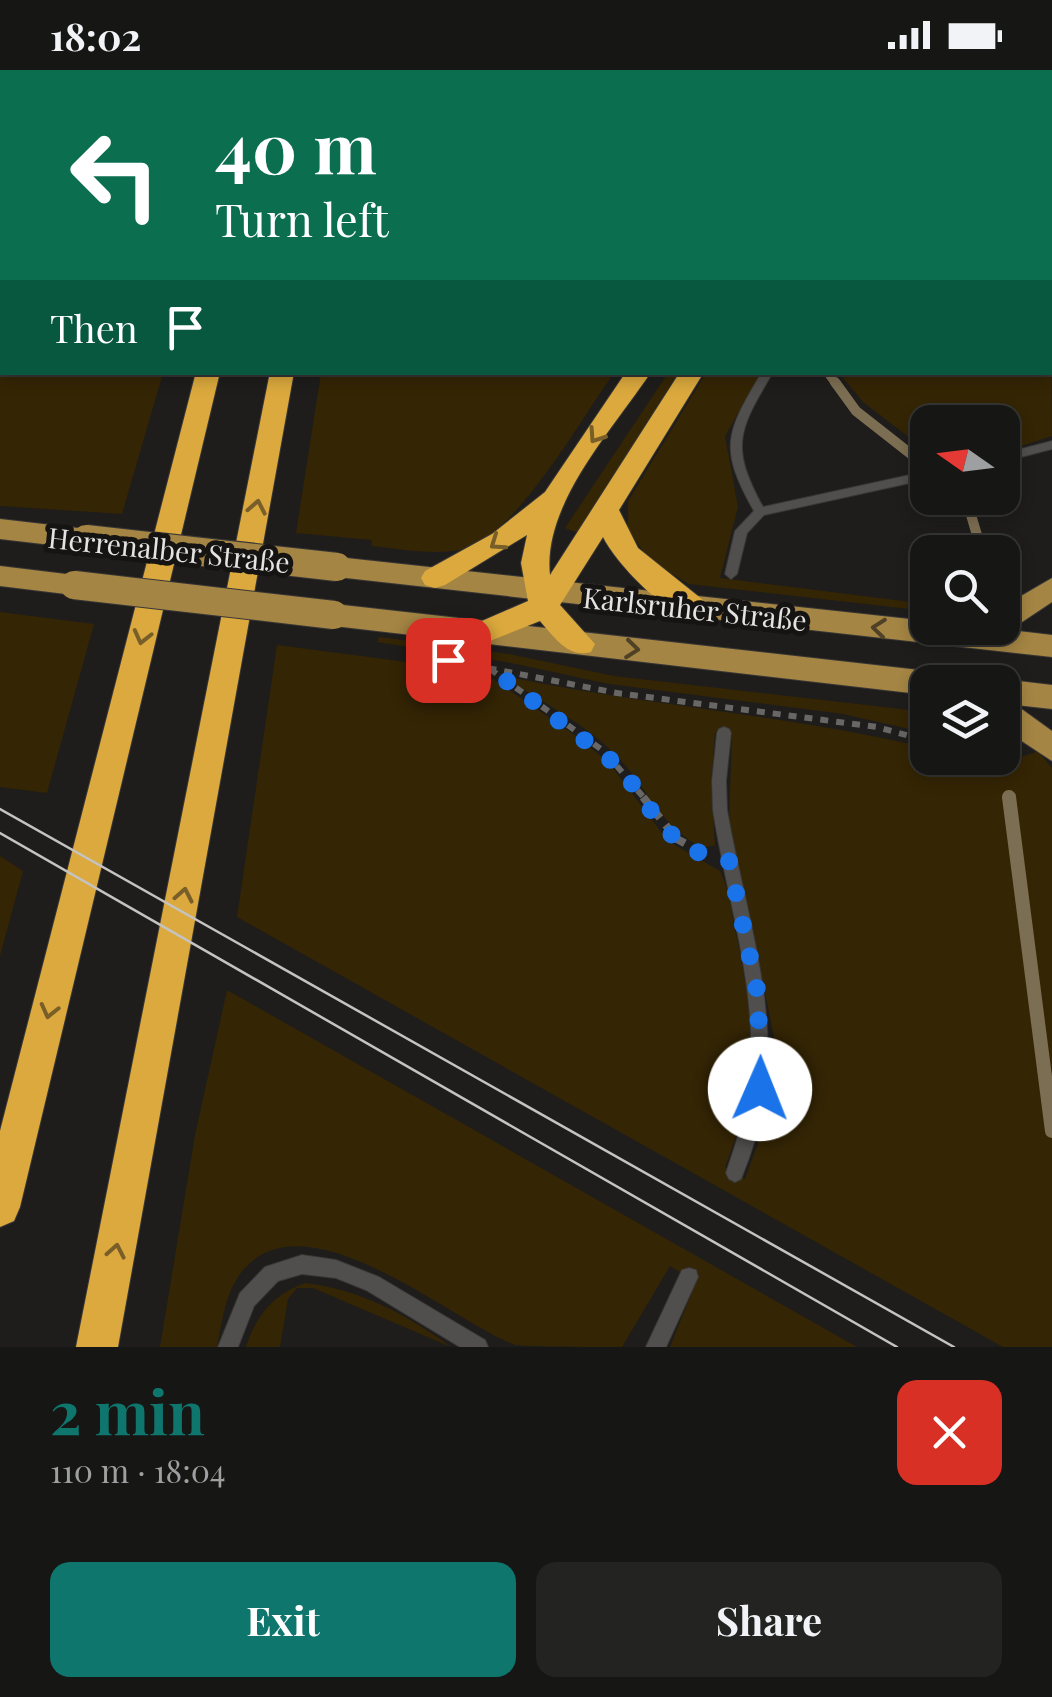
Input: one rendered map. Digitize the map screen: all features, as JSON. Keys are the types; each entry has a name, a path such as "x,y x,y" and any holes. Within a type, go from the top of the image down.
{"highway":[{"path":"0,1207 207,375"},
{"path":"97,1347 281,375"},
{"path":"582,644 545,596 539,541 553,499 637,375"},
{"path":"485,632 519,620 545,596 606,510 690,375"},
{"path":"435,578 490,548 553,499"},
{"path":"606,510 610,528 635,564 692,608"}],"main road":[{"name":"Herrenalber Straße","path":"0,530 338,568"},
{"name":"Karlsruher Straße","path":"338,568 435,578 545,596 910,627"},
{"name":"Herrenalber Straße","path":"0,576 334,615"},
{"path":"1020,610 1052,588"},
{"name":"Karlsruher Straße","path":"334,615 910,680"},
{"name":"Karlsruher Straße","path":"1020,640 1052,646"},
{"path":"1020,694 1052,698"},
{"path":"1020,724 1052,748"}],"lane":[{"path":"760,512 733,456 736,428 766,375"},
{"path":"1020,454 1052,446"},
{"path":"731,574 741,531 760,512 910,479"},
{"path":"724,733 720,807 762,1028 760,1089 749,1139 735,1173"},
{"path":"228,1347 242,1306 257,1285 272,1270 296,1262 347,1270 478,1347"},
{"path":"656,1347 689,1278"}],"path":[{"path":"448,660 617,694 877,727 910,736"},
{"path":"487,666 621,768 662,826 680,842 694,851 729,861"}],"shaded area":[{"path":"0,375 162,375 122,514 0,506"},
{"path":"321,375 613,375 526,499 485,539 465,549 430,552 371,546 372,540 296,533"},
{"path":"667,375 677,375 578,533 565,528"},
{"path":"705,375 760,375 725,436 738,507 720,578 910,602 910,609 689,584 650,561 628,529 628,501"},
{"path":"841,375 1052,375 1052,436 1020,446 1020,405 910,405 910,438 863,402"},
{"path":"0,612 94,624 47,793 0,787"},
{"path":"379,637 509,654 614,676 910,710 910,729 843,714 609,684 511,663 377,642"},
{"path":"277,645 483,672 609,763 668,841 720,871 743,970 750,1027 743,1109 725,1167 745,1179 765,1124 773,1079 774,1037 729,820 732,734 715,732 711,785 715,845 703,848 675,829 614,753 509,677 910,744 910,775 1020,775 1020,757 1038,751 1052,768 1052,1347 1003,1347 237,917"},
{"path":"0,856 23,871 0,956"},
{"path":"227,990 857,1347 670,1347 696,1282 670,1266 622,1347 515,1345 376,1269 337,1253 300,1246 267,1252 240,1274 227,1300 217,1347 160,1347 195,1135"},
{"path":"305,1283 345,1291 382,1305 451,1347 313,1288 297,1288 288,1299 280,1347 246,1347 268,1307 284,1293"}],"waterway":[{"path":"829,375 836,385"},
{"path":"835,382 856,411 910,453"},
{"path":"971,515 977,535"},
{"path":"1009,797 1052,1131"}],"tram line":[{"path":"0,809 954,1347"},
{"path":"0,833 897,1347"}],"route":[{"path":"448,660 487,666 595,744 621,768 662,826 680,842 694,851 729,861 758,994 762,1028 760,1089"}]}
